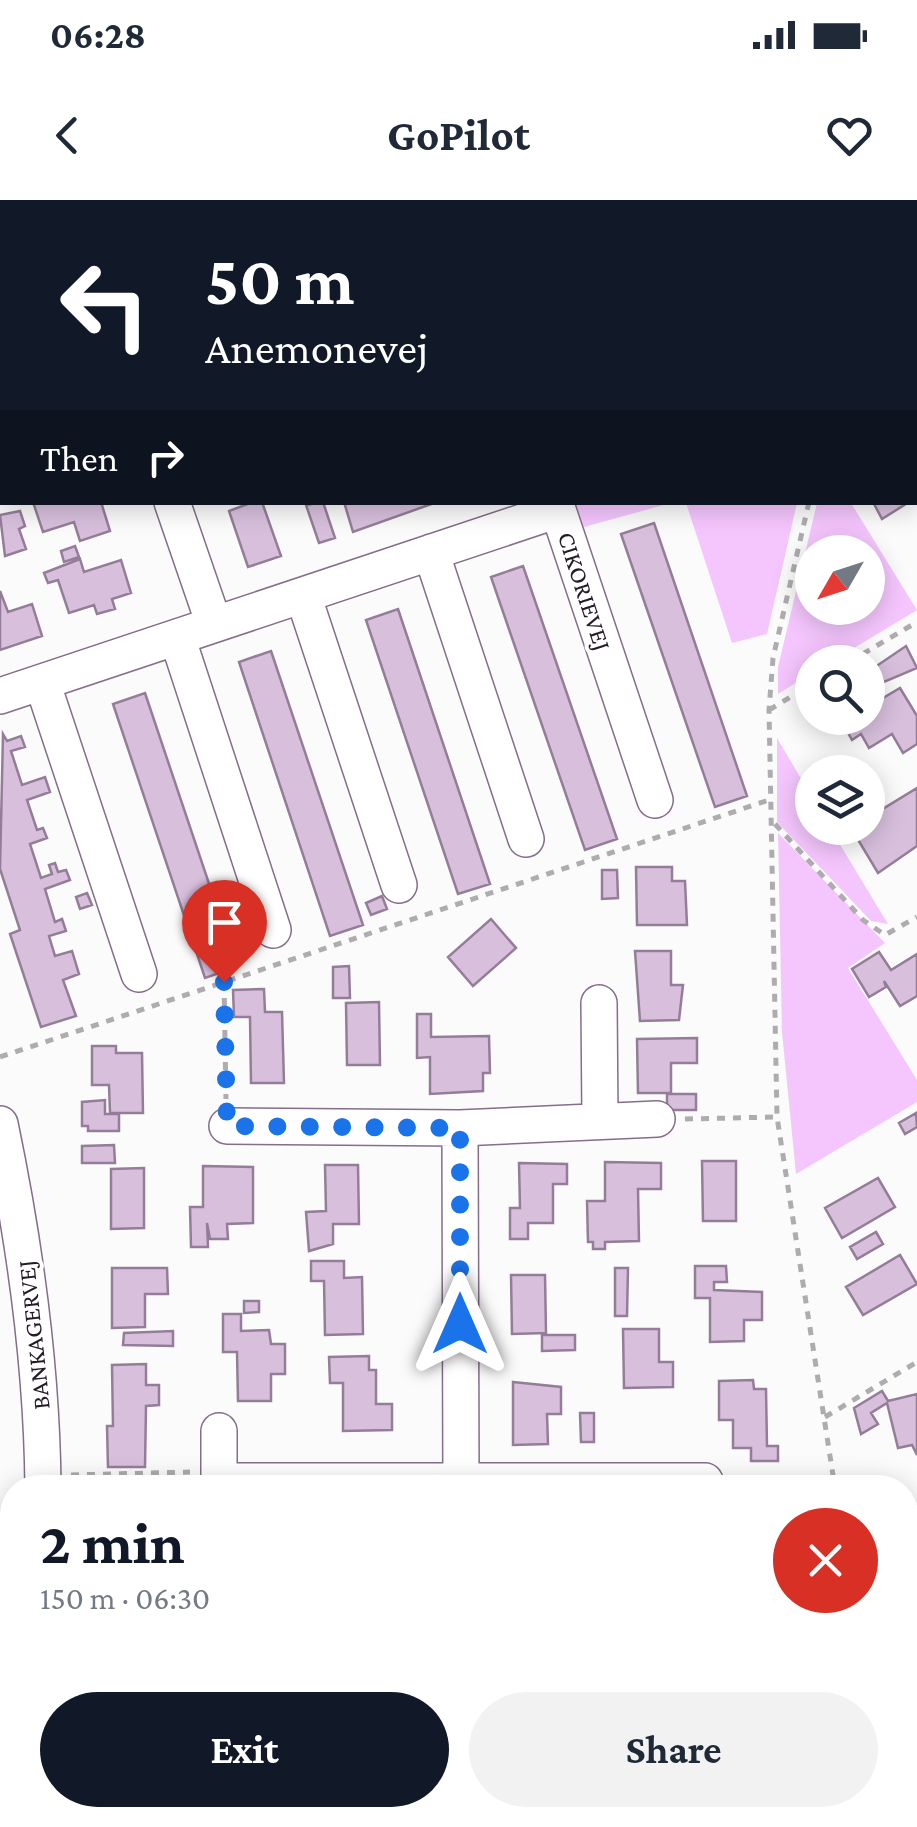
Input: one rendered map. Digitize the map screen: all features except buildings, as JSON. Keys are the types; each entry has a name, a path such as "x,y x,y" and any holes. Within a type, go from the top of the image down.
{"street":[{"path":"173,505 214,624"},
{"name":"CIKORIEVEJ","path":"0,696 558,510 654,800"},
{"path":"431,552 526,839"},
{"path":"302,595 399,885"},
{"path":"178,636 273,930"},
{"path":"42,682 139,974"},
{"path":"600,1002 600,1119"},
{"path":"227,1126 460,1128 657,1119"},
{"name":"BANKAGERVEJ","path":"0,1124 21,1227 41,1388 43,1475"},
{"path":"460,1128 460,1475"},
{"path":"219,1431 219,1475"}],"path":[{"path":"808,505 772,658 769,710 777,1117 833,1475"},
{"path":"878,645 917,622"},
{"path":"769,710 795,694"},
{"path":"0,1057 769,800"},
{"path":"773,822 863,920 884,935 917,917"},
{"path":"224,982 227,1126"},
{"path":"657,1119 777,1117"},
{"path":"824,1418 917,1362"},
{"path":"145,1475 205,1475"}],"shaded area":[{"path":"576,505 664,505 584,527"},
{"path":"687,505 797,505 767,634 732,643"},
{"path":"817,505 852,505 871,535 809,535"},
{"path":"885,558 917,610 859,645 795,645 795,684 778,694 778,667 795,596 795,625 885,625"},
{"path":"777,738 795,768 795,841 777,822"},
{"path":"778,833 885,943 848,968 917,1080 917,1102 796,1174 782,1032"},
{"path":"799,845 840,845 888,924 871,921"}],"route":[{"path":"224,982 227,1126 460,1128 460,1324"}]}
